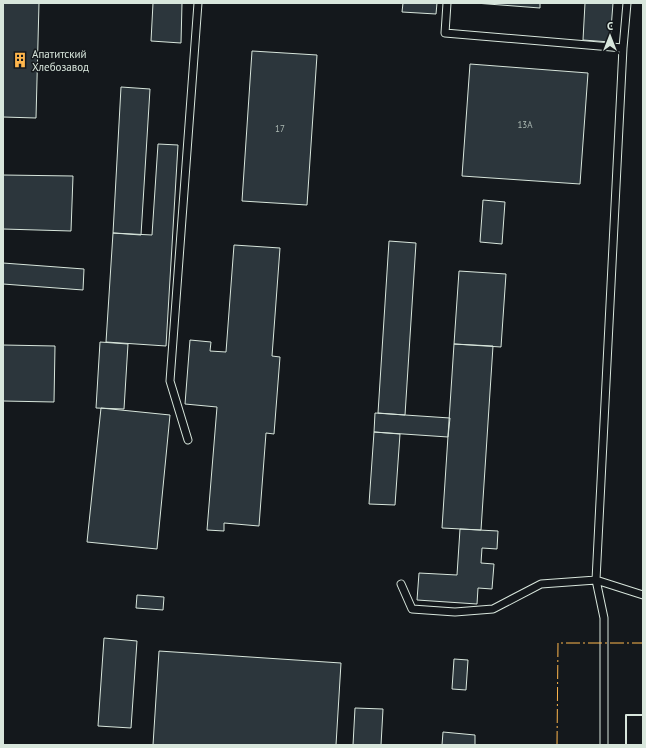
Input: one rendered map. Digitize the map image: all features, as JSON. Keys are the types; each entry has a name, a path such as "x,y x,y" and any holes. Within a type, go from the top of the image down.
{"lane":[{"path":"188,440 170,381 198,3"},
{"path":"447,3 445,33 623,48"},
{"path":"604,745 604,618 596,580 623,48 627,3"},
{"path":"401,584 412,609 455,612 493,610 541,584 596,580 643,595"}],"building":[{"name":"Апатитский Хлебозавод","path":"3,3 39,3 36,118 3,117"},
{"path":"153,3 182,3 181,43 151,41"},
{"path":"403,3 437,3 436,14 402,12"},
{"path":"475,3 540,3 540,8"},
{"path":"585,3 613,3 610,42 583,40"},
{"path":"252,51 317,55 307,205 242,201"},
{"path":"470,64 588,73 580,184 462,176"},
{"path":"121,87 150,89 141,235 113,233"},
{"path":"158,144 178,145 166,346 106,342 113,233 152,235"},
{"path":"3,175 73,176 71,231 3,229"},
{"path":"483,200 505,202 502,244 480,242"},
{"path":"389,241 416,243 405,415 378,413"},
{"path":"234,245 280,248 272,356 280,357 274,434 266,433 259,526 224,523 224,531 207,530 217,407 185,404 190,340 211,342 210,351 226,352"},
{"path":"3,263 84,269 83,290 3,284"},
{"path":"459,271 506,274 501,347 454,344"},
{"path":"100,342 128,344 124,409 96,408"},
{"path":"454,344 493,346 481,530 442,528"},
{"path":"3,345 55,346 54,402 3,401"},
{"path":"101,408 170,415 157,549 87,542"},
{"path":"375,413 450,418 448,437 374,432"},
{"path":"374,432 400,434 395,505 369,504"},
{"path":"460,529 498,531 497,549 482,548 481,563 494,564 492,589 478,588 477,604 417,600 419,573 457,575"},
{"path":"137,595 164,597 163,610 136,608"},
{"path":"104,638 137,641 131,728 98,726"},
{"path":"159,651 341,663 336,745 153,745"},
{"path":"454,659 468,660 466,690 452,689"},
{"path":"355,708 383,709 381,745 353,745"},
{"path":"443,732 475,735 475,745 442,745"}],"wall":[{"path":"626,745 626,715 643,715"}],"power":[{"path":"557,745 558,643 643,643"}],"place":[{"name":"Апатитский Хлебозавод","path":"20,60"}]}
